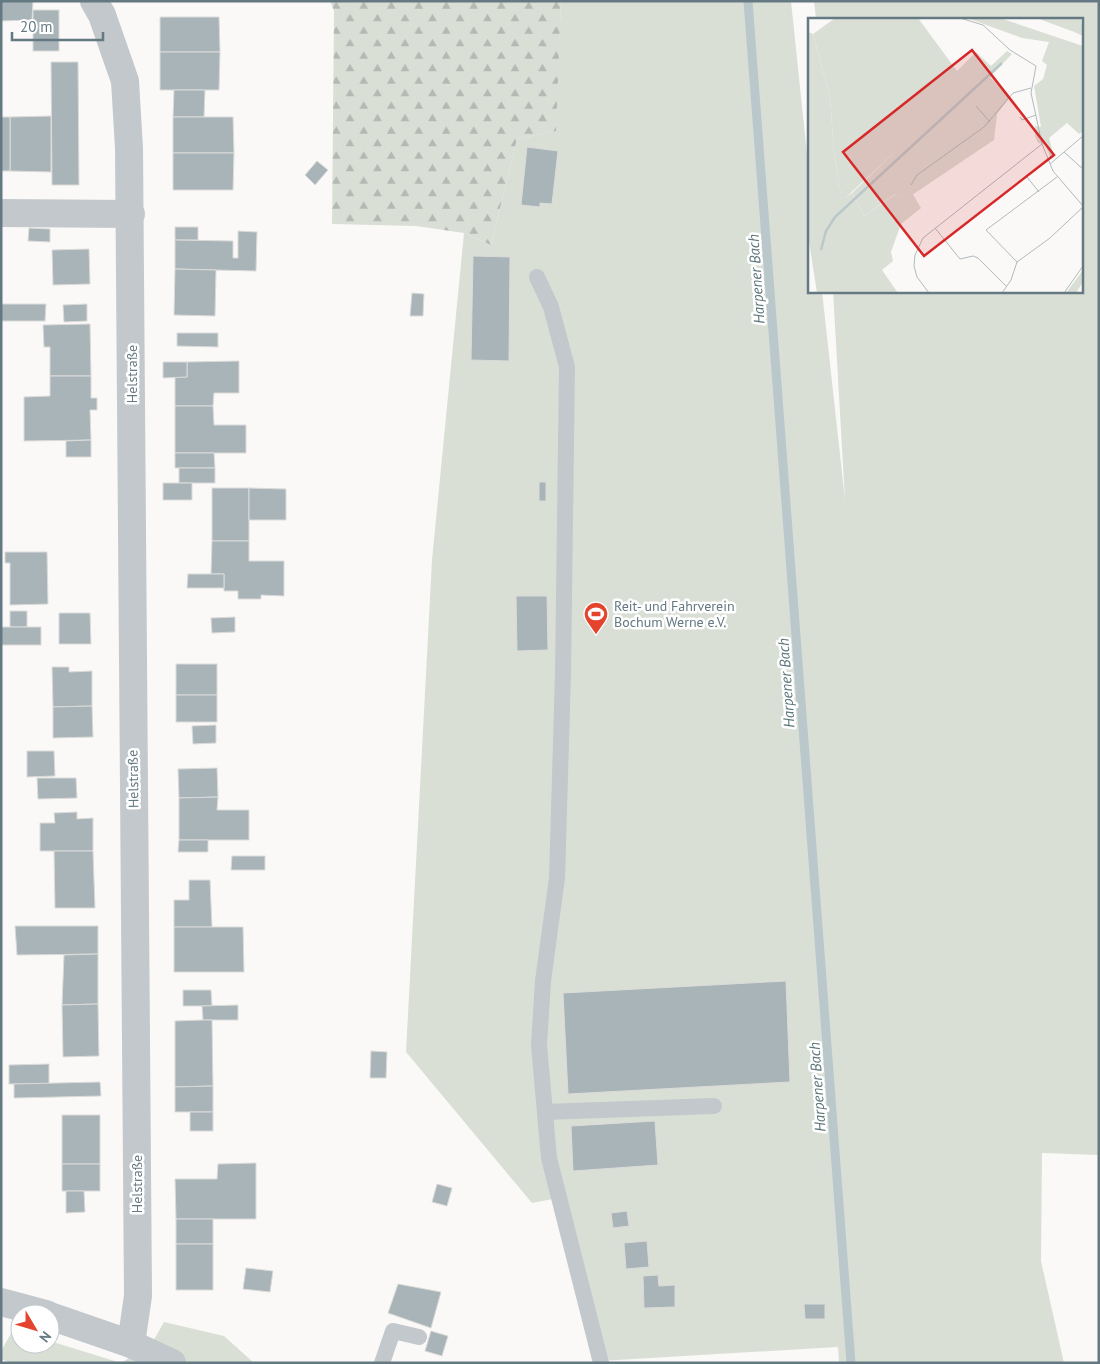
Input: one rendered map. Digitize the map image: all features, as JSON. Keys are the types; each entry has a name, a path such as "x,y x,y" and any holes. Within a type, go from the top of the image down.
{"street":[{"name":"Helstraße","path":"94,1 102,15 125,81 131,214 138,1277 138,1296 132,1344"},
{"path":"1,213 131,214"},
{"path":"60,1319 132,1344 172,1363"}],"lane":[{"path":"538,277 552,307 567,367 563,674 557,878 543,981 539,1045 549,1158 600,1363"},
{"path":"545,1112 714,1106"},
{"path":"382,1363 392,1331 419,1337"}],"green space":[{"path":"330,1 561,1 556,131 517,139 491,245 464,233 416,226 332,224 334,11"},
{"path":"561,1 791,1 808,163 808,292 822,292 845,500 833,292 1082,292 1082,18 816,18 814,1 1099,1 1099,1155 1042,1153 1041,1261 1064,1363 839,1363 838,1347 600,1361 558,1198 532,1203 406,1052 432,560 464,233 491,245 517,139 555,131"},
{"path":"164,1322 224,1336 254,1363 122,1363 155,1338"},
{"path":"10,1335 10,1354 60,1354 60,1344 121,1363 11,1363 1,1359 1,1351"}],"building":[{"path":"1,1 33,1 32,20 1,21"},
{"path":"33,10 59,10 59,51 33,51"},
{"path":"160,17 219,17 220,52 160,52"},
{"path":"160,52 220,52 219,90 160,90"},
{"path":"51,62 78,62 79,185 52,185"},
{"path":"174,90 205,90 204,117 173,117"},
{"path":"51,116 51,172 10,171 10,117"},
{"path":"1,117 10,117 10,171 1,171"},
{"path":"173,117 233,117 234,153 173,153"},
{"path":"527,147 558,151 552,204 540,203 540,207 521,205"},
{"path":"173,153 234,153 233,190 173,190"},
{"path":"317,161 328,170 315,185 305,175"},
{"path":"175,227 198,227 198,240 175,240"},
{"path":"29,228 50,229 50,242 28,241"},
{"path":"238,231 257,232 256,271 175,269 175,240 233,241 233,258 238,258"},
{"path":"89,249 90,284 53,285 52,250"},
{"path":"473,256 510,257 509,361 471,360"},
{"path":"175,269 216,270 215,316 174,315"},
{"path":"412,293 424,294 423,316 410,316"},
{"path":"1,304 46,304 45,321 1,321"},
{"path":"87,304 87,321 64,322 63,305"},
{"path":"90,324 91,376 50,376 50,347 44,347 43,325"},
{"path":"177,333 218,333 218,347 177,346"},
{"path":"239,361 239,393 214,393 213,406 175,406 175,377 187,377 187,362"},
{"path":"163,362 187,362 187,377 163,378"},
{"path":"50,376 91,376 91,398 97,398 97,410 90,410 91,440 24,441 24,397 50,396"},
{"path":"175,406 213,406 214,425 246,425 246,453 175,453"},
{"path":"91,440 91,457 66,457 66,441"},
{"path":"175,453 214,453 215,468 175,468"},
{"path":"179,468 215,468 215,483 179,483"},
{"path":"539,482 546,482 546,501 539,501"},
{"path":"163,483 192,483 192,500 163,500"},
{"path":"212,488 249,488 249,541 212,541"},
{"path":"249,488 286,489 286,520 249,520"},
{"path":"212,541 249,541 249,561 284,561 284,596 261,595 261,599 238,599 238,591 224,591 224,574 211,574"},
{"path":"5,552 47,552 48,604 10,605 10,563 5,563"},
{"path":"188,574 224,574 224,588 187,588"},
{"path":"516,596 547,596 548,650 517,651"},
{"path":"10,611 27,611 27,627 10,627"},
{"path":"59,613 90,613 91,644 59,644"},
{"path":"235,617 235,632 212,633 211,618"},
{"path":"1,627 41,627 41,645 1,645"},
{"path":"176,664 217,664 217,695 176,695"},
{"path":"52,667 69,667 69,672 92,671 92,706 53,707"},
{"path":"176,695 217,695 217,722 176,722"},
{"path":"92,706 93,737 53,738 53,707"},
{"path":"216,725 216,743 193,744 192,726"},
{"path":"27,751 54,751 55,776 27,777"},
{"path":"217,768 218,797 179,798 178,769"},
{"path":"37,778 76,778 77,798 38,799"},
{"path":"218,797 217,810 249,810 249,840 179,840 179,798"},
{"path":"77,812 77,819 93,818 93,851 40,851 40,823 55,823 54,813"},
{"path":"179,840 208,840 208,852 178,852"},
{"path":"54,851 93,851 95,908 55,908"},
{"path":"232,856 265,856 265,870 231,870"},
{"path":"189,880 210,880 212,927 174,927 174,900 189,900"},
{"path":"15,926 98,926 98,954 17,955"},
{"path":"174,927 243,927 244,972 174,972"},
{"path":"98,954 98,1004 62,1005 64,955"},
{"path":"786,981 790,1082 568,1094 563,993"},
{"path":"183,990 211,990 212,1006 183,1006"},
{"path":"98,1004 99,1056 63,1057 62,1005"},
{"path":"238,1005 238,1020 203,1020 202,1006"},
{"path":"212,1020 213,1086 175,1087 175,1021"},
{"path":"371,1051 387,1052 386,1078 370,1078"},
{"path":"49,1064 49,1084 9,1084 9,1065"},
{"path":"100,1082 101,1096 14,1098 14,1084"},
{"path":"213,1086 213,1112 175,1112 175,1087"},
{"path":"190,1112 213,1112 213,1131 190,1131"},
{"path":"62,1115 100,1115 100,1164 62,1164"},
{"path":"655,1121 658,1165 573,1171 571,1126"},
{"path":"256,1163 256,1219 176,1219 175,1179 217,1179 218,1164"},
{"path":"62,1164 100,1164 100,1191 62,1191"},
{"path":"437,1184 452,1188 447,1206 432,1202"},
{"path":"66,1191 84,1191 85,1212 66,1213"},
{"path":"627,1211 629,1226 613,1228 611,1213"},
{"path":"176,1219 213,1219 213,1244 176,1244"},
{"path":"647,1241 649,1267 626,1269 624,1243"},
{"path":"176,1244 213,1244 213,1290 176,1290"},
{"path":"246,1268 273,1271 270,1292 243,1289"},
{"path":"658,1275 659,1286 675,1285 675,1307 644,1308 643,1276"},
{"path":"398,1284 441,1292 431,1328 388,1313"},
{"path":"804,1304 825,1304 825,1319 805,1319"},
{"path":"431,1331 448,1336 442,1356 425,1351"}],"waterway":[{"name":"Harpener Bach","path":"748,1 851,1363"}],"place":[{"name":"Reit- und Fahrverein Bochum Werne e.V.","path":"596,635"}]}
